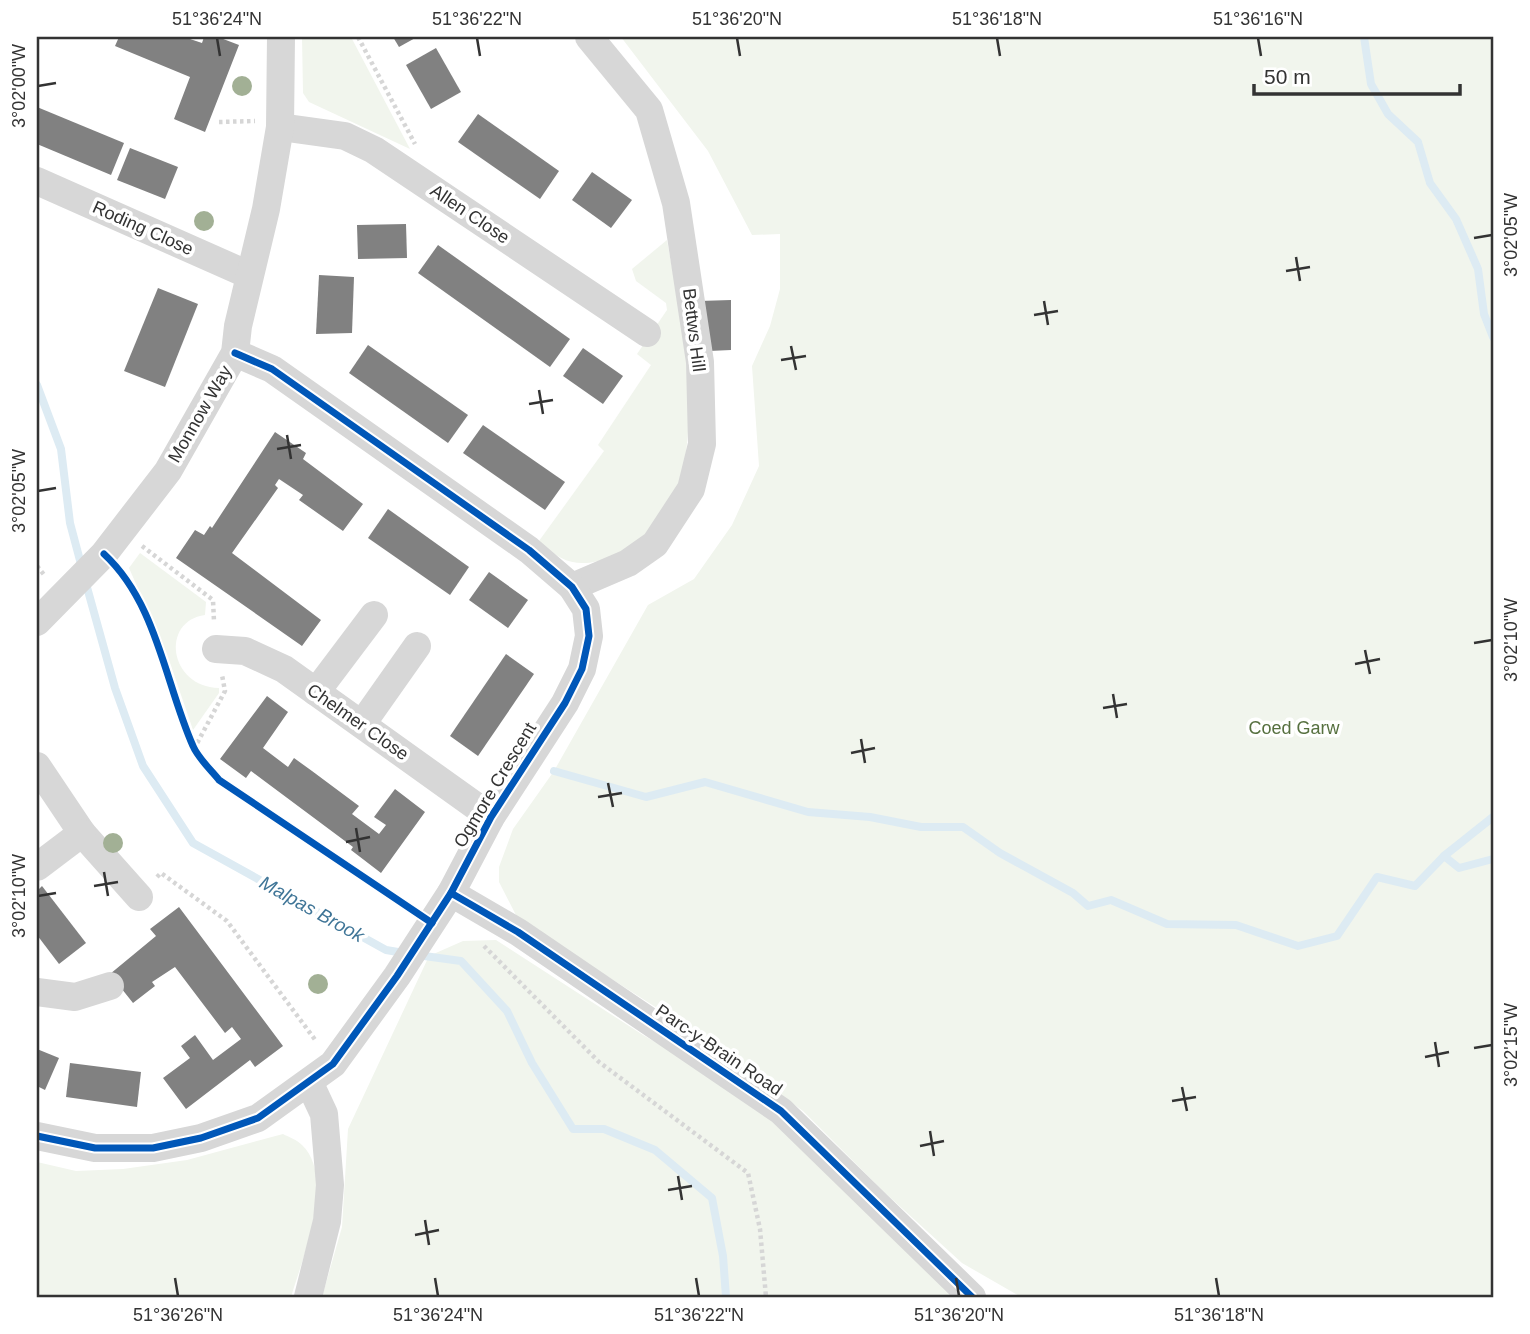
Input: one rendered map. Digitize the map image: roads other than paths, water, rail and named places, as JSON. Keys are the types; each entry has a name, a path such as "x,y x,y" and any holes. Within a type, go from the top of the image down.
{"street":[{"name":"Monnow Way","path":"37,622 104,554 168,471 235,353 249,275 266,209 280,124 281,37"},
{"name":"Bettws Hill","path":"572,587 628,563 655,544 691,489 702,444 700,362 676,203 649,110 589,37"},
{"name":"Allen Close","path":"280,124 345,136 374,150 647,333"},
{"name":"Roding Close","path":"37,181 249,275"},
{"name":"Ogmore Crescent","path":"37,1136 95,1149 153,1148 201,1138 258,1118 310,1084 333,1064 432,923 491,817 565,703 582,669 590,636 586,609 572,587 529,550 272,369 235,353"},
{"path":"316,692 374,615"},
{"path":"362,724 417,646"},
{"name":"Chelmer Close","path":"216,649 245,651 284,669 491,817"},
{"path":"37,766 82,833 139,898"},
{"path":"37,867 82,833"},
{"name":"Parc-y-Brain Road","path":"451,892 517,932 781,1111 972,1297"},
{"path":"37,992 75,997 110,986"},
{"path":"308,1297 327,1221 330,1185 324,1114 310,1084"}],"waterway":[{"path":"1364,37 1371,84 1388,114 1418,142 1430,183 1456,219 1478,269 1484,314 1493,337"},
{"name":"Malpas Brook","path":"37,385 61,449 70,523 82,568"},
{"name":"Malpas Brook","path":"85,580 115,688 143,766 193,843 386,950 404,953"},
{"path":"554,771 646,797 705,782 808,812 870,817 921,827 963,827 1000,853 1073,893 1088,906 1111,900 1167,924 1236,925 1298,946 1337,936 1377,877 1415,886 1444,856 1459,868 1493,859"},
{"path":"1444,856 1493,817"},
{"name":"Malpas Brook","path":"417,955 461,961 507,1011 532,1063 573,1129 604,1129 655,1150 712,1198 723,1256 726,1297"}],"park label":[{"name":"Coed Garw","path":"1294,728"}]}
